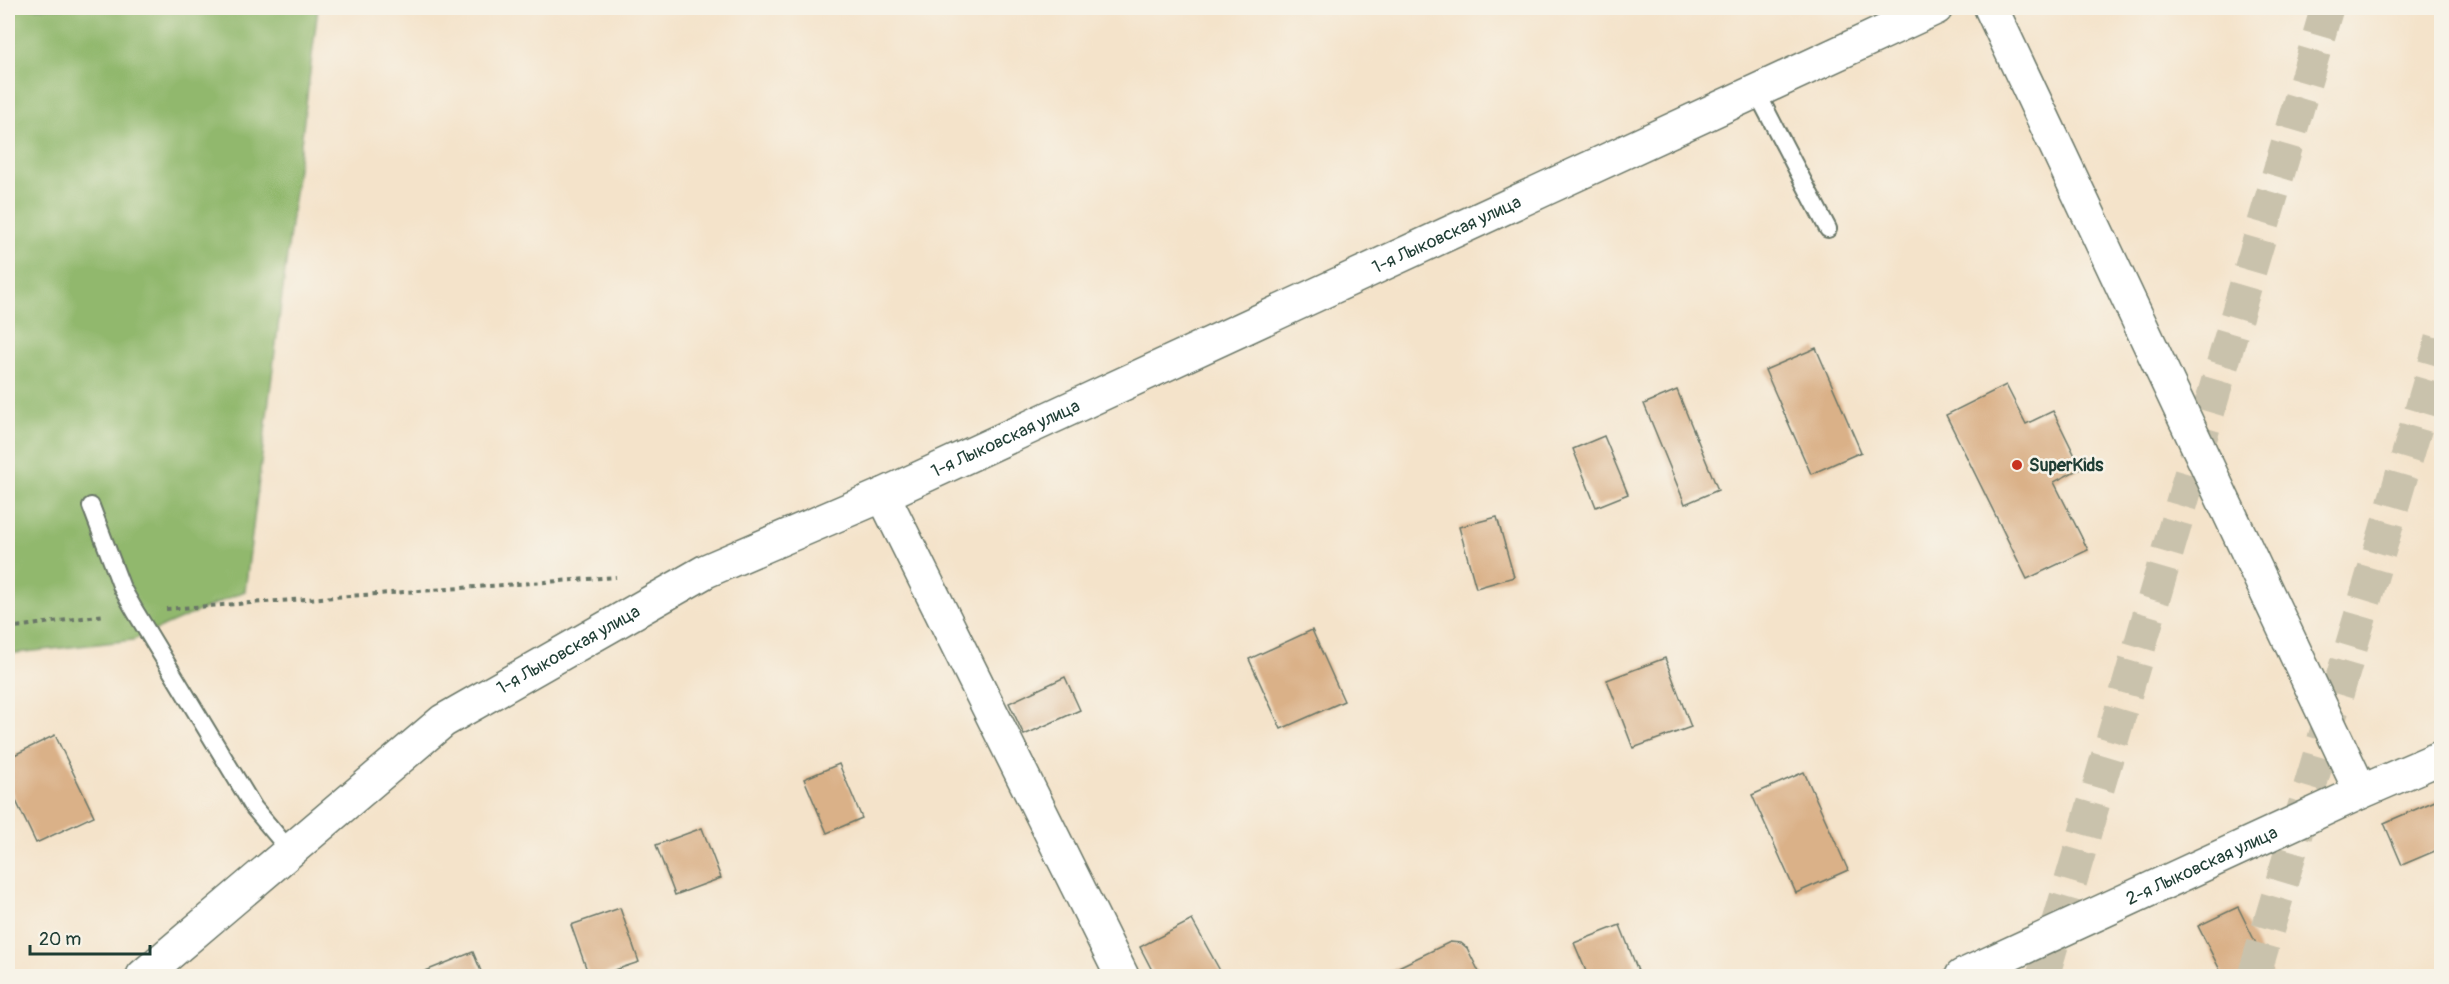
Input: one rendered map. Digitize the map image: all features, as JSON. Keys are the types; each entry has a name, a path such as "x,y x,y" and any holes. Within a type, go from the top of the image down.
{"street":[{"name":"1-я Лыковская улица","path":"143,976 443,721 706,571 883,495 1936,8"},
{"path":"1990,8 2361,792"},
{"path":"883,495 1122,976"},
{"name":"2-я Лыковская улица","path":"1962,976 2442,757"}],"lane":[{"path":"1756,91 1828,229"},
{"path":"91,506 122,588 135,611 254,808 290,851"}],"path":[{"path":"8,628 135,611 623,577"}],"green space":[{"path":"8,8 318,8 245,591 133,640 8,654"}],"building":[{"path":"1816,348 1861,452 1811,474 1765,370"},
{"path":"2006,385 2026,424 2053,411 2081,468 2054,482 2088,550 2027,579 1946,415"},
{"path":"1677,390 1718,490 1685,504 1644,404"},
{"path":"1604,436 1628,494 1596,507 1573,449"},
{"path":"1497,517 1514,577 1476,588 1459,527"},
{"path":"1312,630 1344,701 1281,729 1249,659"},
{"path":"1665,658 1691,727 1633,748 1607,680"},
{"path":"1065,677 1080,710 1024,735 1009,703"},
{"path":"55,735 94,816 36,843 8,784 8,758"},
{"path":"839,764 862,818 827,833 804,779"},
{"path":"1804,772 1848,870 1796,893 1752,795"},
{"path":"2442,798 2442,848 2402,865 2384,823"},
{"path":"702,828 721,878 675,895 656,845"},
{"path":"2238,907 2272,976 2223,976 2198,926"},
{"path":"620,908 639,962 597,976 589,976 571,925"},
{"path":"1192,920 1223,976 1155,976 1140,947"},
{"path":"1620,925 1640,976 1588,976 1574,943"},
{"path":"1450,942 1461,943 1467,948 1481,976 1380,976"},
{"path":"473,952 483,976 413,976"}],"tunnel":[{"path":"2043,976 2327,8"},
{"path":"2254,976 2442,339"}],"place":[{"name":"SuperKids","path":"2017,465"}]}
